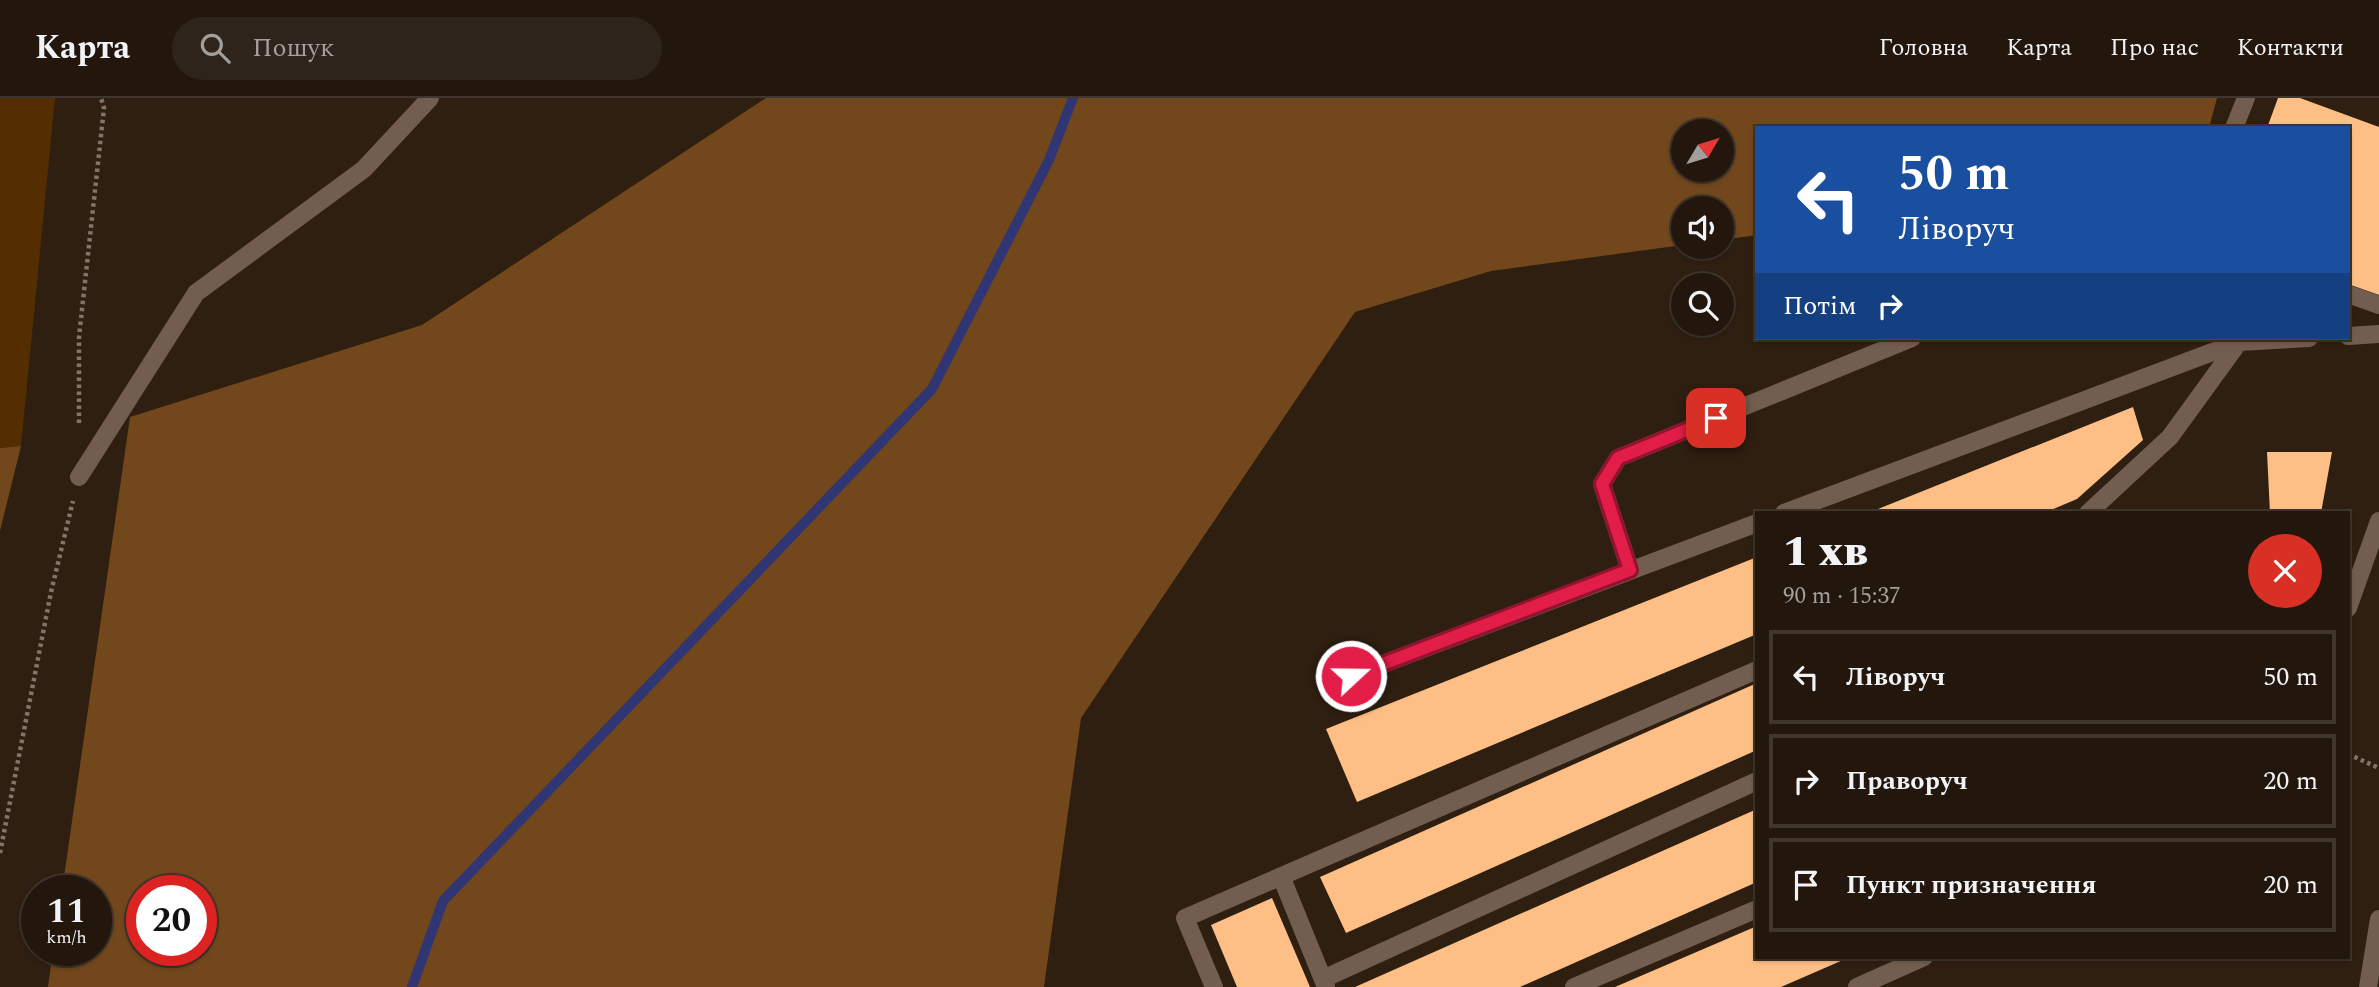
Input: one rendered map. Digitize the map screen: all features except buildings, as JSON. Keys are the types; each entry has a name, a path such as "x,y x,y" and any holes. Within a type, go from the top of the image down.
{"street":[{"path":"79,477 196,293 365,169 430,98"},
{"path":"2235,126 2246,98"},
{"path":"2350,295 2379,305"},
{"path":"2350,335 2379,334"},
{"path":"1630,570 1602,484 1618,458 1907,340"},
{"path":"1789,511 2239,342 2274,340"},
{"path":"2090,511 2170,436 2239,342"},
{"path":"2350,602 2379,521"},
{"path":"1351,676 1755,524"},
{"path":"1214,987 1185,918 1755,671"},
{"path":"1281,876 1324,983 1755,782"},
{"path":"1574,987 1755,910"},
{"path":"2368,987 2379,919"},
{"path":"1857,987 1920,959"}],"path":[{"path":"101,98 104,108"},
{"path":"2350,755 2379,768"}],"shaded area":[{"path":"0,98 55,98 21,446 0,448"},
{"path":"766,98 2217,98 2210,126 1755,126 1755,235 1734,238 1734,196 1671,196 1671,247 1491,271 1355,312 1081,718 1044,987 48,987 51,966 112,966 112,875 64,875 130,417 422,325"},
{"path":"21,446 0,531 0,448"}],"waterway":[{"path":"412,987 443,901 932,389 1049,160 1073,98"}],"route":[{"path":"1351,676 1630,570 1602,484 1618,458 1716,418"}]}
